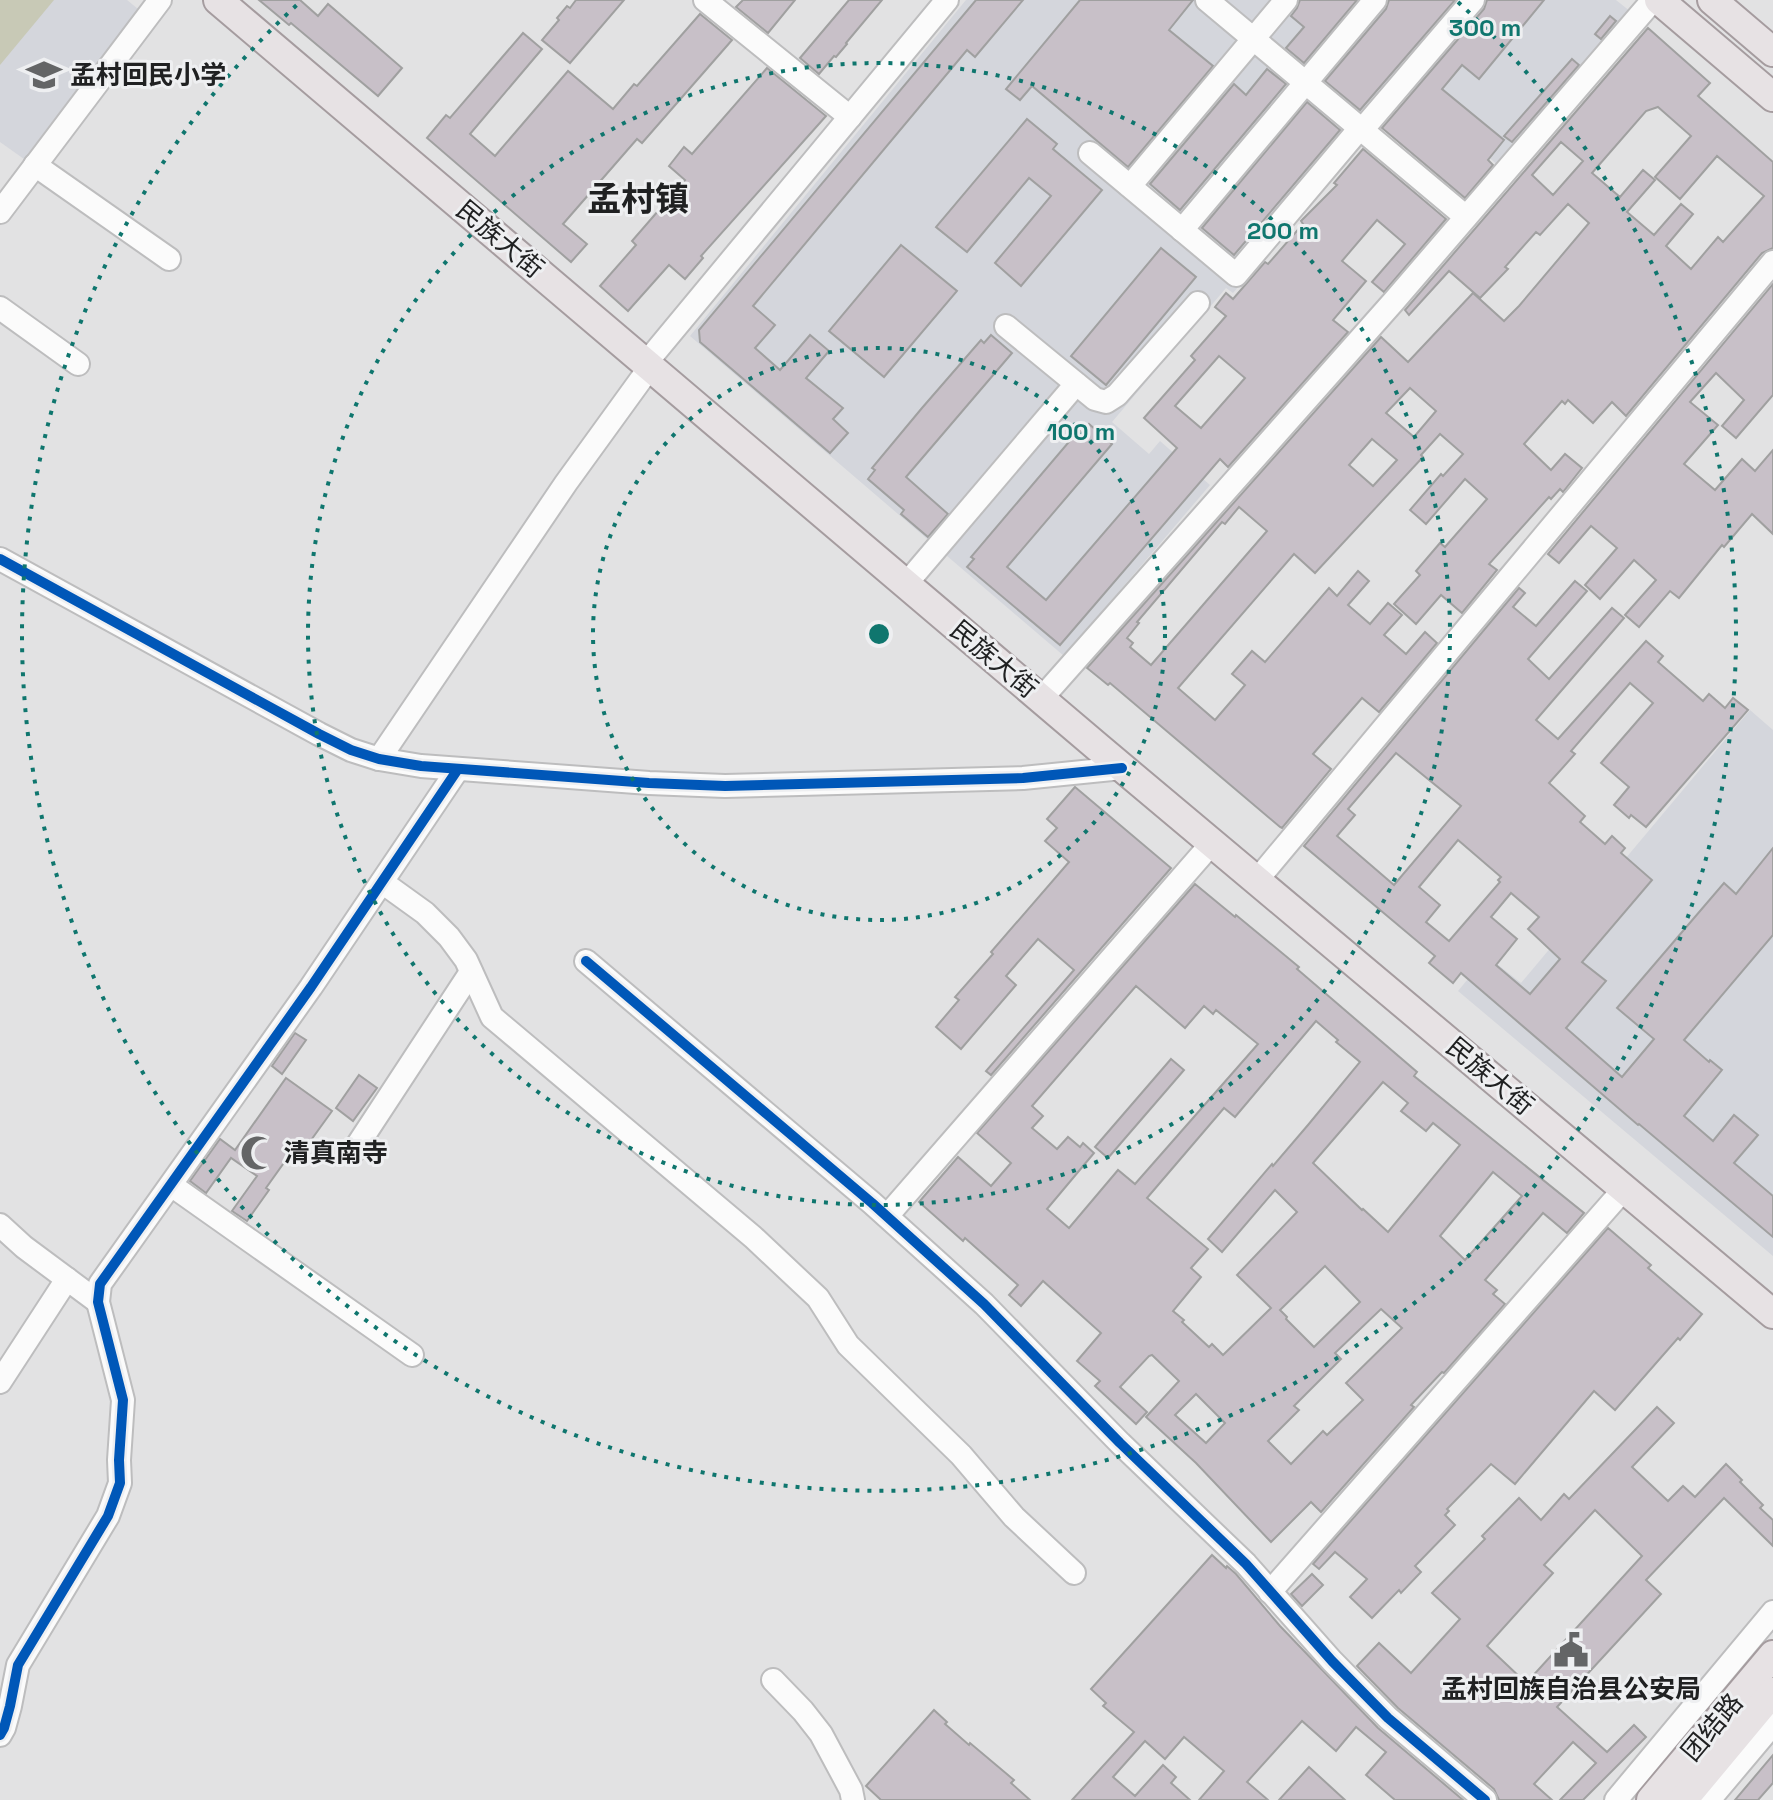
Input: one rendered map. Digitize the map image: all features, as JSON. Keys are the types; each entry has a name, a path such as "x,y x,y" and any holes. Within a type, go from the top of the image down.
{"main road":[{"name":"民族大街","path":"218,0 1122,768 1773,1314"},
{"path":"1659,0 1773,97"},
{"path":"1712,0 1773,52"},
{"name":"团结路","path":"1651,1800 1773,1655"},
{"name":"团结路","path":"1683,1800 1773,1692"}],"street":[{"path":"0,212 160,0"},
{"path":"705,0 850,117"},
{"path":"379,759 648,365 947,0"},
{"path":"1207,0 1466,217"},
{"path":"1130,186 1286,0"},
{"path":"1182,230 1375,0"},
{"path":"1090,153 1236,275 1473,0"},
{"path":"1041,699 1653,0"},
{"path":"35,165 169,259"},
{"path":"1257,880 1773,262"},
{"path":"1006,326 1095,399 1106,402 1117,395 1198,303"},
{"path":"0,308 78,364"},
{"path":"906,584 1076,384"},
{"path":"0,559 319,734 351,750 379,759 458,769 725,786 1023,778 1122,768"},
{"path":"0,1735 10,1706 18,1665 108,1516 120,1483 123,1400 98,1302 100,1284 311,987 458,769"},
{"path":"887,1216 1212,843"},
{"path":"382,882 425,913 449,937 466,960 492,1017 753,1237 818,1298 848,1345 961,1455 1014,1517 1074,1573"},
{"path":"586,961 887,1216 984,1304 1120,1443 1246,1564 1332,1661 1388,1718 1485,1800"},
{"path":"353,1152 471,972"},
{"path":"171,1185 412,1355"},
{"path":"1270,1592 1624,1189"},
{"path":"0,1225 24,1247 98,1302"},
{"path":"0,1382 67,1279"},
{"path":"1616,1800 1773,1612"},
{"path":"773,1680 821,1734 851,1790 853,1800"},
{"path":"1709,1800 1773,1724"}],"shaded area":[{"name":"孟村回民小学","path":"0,0 127,0 138,9 24,159 0,142"},
{"path":"966,0 1616,0 1631,12 1501,168 1409,87 1233,293 1226,288 1112,422 1149,454 1160,441 1210,485 1064,656 690,336"},
{"path":"1750,710 1773,730 1773,1256 1458,991 1487,956 1521,983"}],"green space":[{"path":"0,0 54,0 0,65"}],"building":[{"path":"259,0 300,0 318,16 328,4 402,68 378,96"},
{"path":"576,0 624,0 570,63 542,40 567,6 570,8"},
{"path":"743,0 795,0 768,33 736,7"},
{"path":"849,0 882,0 819,74 800,58"},
{"path":"976,0 1023,0 975,57 967,50 753,306 775,325 755,348 780,370 810,335 829,351 806,378 843,408 833,419 848,433 830,453 700,342 699,330"},
{"path":"1080,0 1193,0 1169,30 1213,66 1128,167 1032,86 1020,100 1006,89"},
{"path":"1300,0 1357,0 1304,63 1286,48 1304,27 1291,16"},
{"path":"1389,0 1455,0 1360,110 1325,81 1386,9"},
{"path":"1487,0 1544,0 1479,79 1462,65 1442,89 1504,140 1488,160 1493,165 1465,198 1382,128 1484,9"},
{"path":"700,14 732,40 642,143 637,139 563,224 587,244 571,262 427,138 446,115 450,118 523,33 542,49 470,134 495,156 568,71 613,109"},
{"path":"1610,16 1616,21 1601,39 1595,34"},
{"path":"1648,28 1710,83 1698,96 1773,162 1773,248 1762,253 1626,416 1612,402 1593,423 1568,400 1565,404 1562,401 1524,444 1551,470 1565,454 1582,468 1563,492 1560,489 1551,499 1549,497 1489,564 1497,570 1462,613 1441,595 1416,624 1394,604 1420,575 1416,571 1440,543 1445,547 1487,499 1465,479 1426,524 1410,510 1463,454 1440,434 1421,455 1423,457 1315,573 1294,554 1178,688 1215,720 1245,685 1232,674 1252,651 1265,662 1329,588 1337,596 1358,571 1369,581 1348,605 1370,624 1388,603 1402,615 1384,635 1406,654 1425,632 1437,643 1379,712 1362,698 1313,754 1331,769 1282,828 1110,683 1108,685 1087,668 1381,337 1408,362 1473,293 1504,321 1589,223 1568,204 1540,235 1536,232 1505,267 1508,269 1480,298 1449,271 1409,315 1405,310","holes":["1658,107 1691,136 1655,177 1680,199 1717,156 1764,196 1723,242 1718,237 1691,269 1666,246 1693,214 1681,204 1654,235 1627,212 1655,180 1643,170 1620,197 1592,173 1646,111","1561,142 1583,161 1553,195 1532,175","1410,388 1436,411 1414,437 1386,413","1372,439 1397,460 1373,486 1349,465","1239,507 1267,531 1151,665 1130,647 1133,643 1127,638 1137,622 1222,522 1225,524"]},
{"path":"1572,59 1579,65 1512,142 1504,136"},
{"path":"767,68 826,116 701,256 703,258 685,279 669,265 628,311 600,286 636,245 632,241 685,180 669,166 684,147 692,154"},
{"path":"1267,69 1286,84 1180,210 1150,184 1234,84 1246,95"},
{"path":"1307,102 1340,130 1234,255 1202,228"},
{"path":"1027,119 1057,144 1053,149 1102,190 1021,286 995,263 1051,196 1029,178 967,252 936,227"},
{"path":"1363,149 1446,219 1384,292 1372,282 1405,244 1377,220 1342,261 1366,281 1333,320 1348,332 1228,467 1220,459 1060,645 967,567 974,559 971,557 1079,430 1082,433 1089,424 1112,444 1007,567 1046,600 1177,448 1144,418 1195,360 1191,356 1226,316 1215,307 1226,293 1233,299 1265,262 1268,264 1303,224 1301,221 1337,185 1334,183","holes":["1219,356 1245,378 1201,428 1175,406"]},
{"path":"901,245 957,291 884,377 829,331"},
{"path":"1161,248 1196,277 1106,385 1071,356"},
{"path":"1773,284 1773,395 1736,438 1722,426 1744,400 1716,373 1690,402 1718,425 1684,464 1715,490 1742,459 1755,471 1773,450 1773,534 1752,514 1679,598 1670,591 1639,627 1625,615 1656,580 1634,560 1600,599 1585,585 1617,548 1591,526 1559,563 1548,554"},
{"path":"991,335 1012,353 906,477 948,514 928,537 901,514 904,510 868,479 875,470 872,468 922,408 981,340 984,343"},
{"path":"1575,581 1587,591 1528,659 1549,679 1612,608 1624,618 1536,720 1558,739 1646,641 1663,656 1658,662 1703,701 1709,694 1725,708 1733,698 1748,710 1646,827 1614,805 1629,787 1601,763 1653,703 1630,683 1571,751 1575,754 1549,783 1585,816 1580,822 1605,844 1612,836 1625,848 1621,853 1652,880 1582,962 1606,981 1566,1028 1622,1077 1654,1039 1617,1008 1724,883 1736,894 1773,848 1773,935 1684,1040 1722,1070 1684,1116 1713,1141 1734,1115 1758,1135 1734,1163 1773,1196 1773,1237 1461,973 1453,983 1429,963 1435,956 1304,846 1519,588 1525,593 1513,607 1536,626","holes":["1396,753 1461,806 1394,885 1337,836 1355,815 1348,809","1458,840 1501,877 1449,941 1426,922 1440,905 1419,887","1511,893 1539,917 1528,929 1560,959 1530,994 1496,965 1517,939 1491,917"]},
{"path":"1075,787 1171,868 991,1075 986,1071 1074,970 1038,939 1006,976 1016,985 961,1049 936,1027 959,1000 955,997 993,954 991,952 1069,862 1045,841 1057,828 1047,819"},
{"path":"1195,884 1299,967 1297,969 1417,1072 1414,1076 1584,1213 1567,1233 1543,1213 1485,1280 1497,1290 1493,1294 1505,1304 1411,1405 1414,1407 1321,1512 1311,1502 1271,1542 1196,1463 1146,1417 1179,1381 1152,1355 1149,1356 1120,1387 1147,1412 1136,1424 1095,1386 1100,1381 1077,1361 1101,1333 1043,1281 1021,1306 1009,1295 1018,1285 919,1202 958,1157 991,1186 1011,1163 977,1133","holes":["1136,986 1185,1028 1204,1006 1213,1014 1216,1010 1258,1044 1135,1184 1118,1170 1069,1228 1047,1209 1094,1153 1083,1143 1080,1147 1068,1137 1057,1149 1032,1128 1043,1116 1032,1106","1316,1021 1360,1062 1208,1239 1222,1252 1275,1190 1297,1212 1237,1275 1271,1308 1223,1355 1212,1344 1209,1347 1173,1311 1201,1277 1191,1268 1208,1249 1147,1198 1224,1108 1235,1117","1383,1082 1408,1103 1401,1111 1426,1131 1433,1123 1460,1145 1388,1232 1313,1163","1493,1172 1522,1196 1465,1260 1440,1236","1325,1266 1360,1302 1314,1347 1280,1310","1381,1309 1402,1328 1346,1383 1363,1400 1327,1435 1323,1431 1291,1464 1268,1441 1299,1410 1294,1406 1341,1359 1335,1353","1196,1394 1225,1423 1206,1443 1175,1415"]},
{"path":"295,1033 306,1040 282,1074 272,1066"},
{"path":"1171,1059 1184,1070 1108,1158 1095,1147"},
{"path":"359,1075 377,1088 353,1121 336,1108"},
{"path":"286,1078 332,1111 293,1165 286,1160 247,1221 232,1211 257,1176 231,1158 206,1193 190,1181 220,1139 235,1150"},
{"path":"1608,1228 1651,1265 1648,1268 1702,1314 1615,1410 1594,1391 1515,1484 1491,1464 1447,1509 1449,1511 1445,1515 1455,1525 1415,1566 1421,1572 1372,1618 1350,1597 1367,1579 1335,1552 1319,1569 1313,1564"},
{"path":"1657,1407 1674,1423 1632,1467 1668,1501 1683,1486 1695,1497 1726,1464 1773,1520 1773,1546 1724,1498 1646,1580 1661,1594 1557,1707 1607,1752 1634,1725 1646,1737 1583,1800 1560,1800 1596,1763 1573,1742 1534,1784 1552,1800 1499,1800 1494,1789 1398,1708 1357,1666 1379,1643 1411,1673 1460,1619 1432,1593 1485,1539 1482,1536 1519,1498 1541,1520 1564,1494 1569,1499","holes":["1595,1510 1642,1556 1529,1680 1526,1677 1523,1680 1487,1646 1553,1573 1544,1565"]},
{"path":"1212,1555 1236,1574 1280,1626 1378,1728 1463,1800 1395,1800 1366,1775 1386,1752 1356,1727 1336,1751 1302,1721 1247,1782 1268,1800 1199,1800 1224,1771 1184,1737 1165,1759 1145,1741 1113,1777 1135,1796 1163,1765 1176,1777 1171,1783 1190,1800 1072,1800 1134,1732 1103,1706 1106,1703 1091,1689"},
{"path":"1312,1574 1323,1585 1302,1606 1291,1594"},
{"path":"934,1710 969,1745 1014,1780 1011,1783 1030,1800 881,1800 866,1786"},
{"path":"1773,1755 1773,1783 1758,1800 1735,1800"},
{"path":"1309,1767 1345,1800 1279,1800"}],"cycle path":[{"path":"0,559 319,734 351,750 379,759 421,766 725,786 1023,778 1122,768"},
{"path":"0,1735 10,1706 18,1665 108,1516 120,1483 123,1400 98,1302 100,1284 311,987 458,769"},
{"path":"586,961 872,1203 984,1304 1120,1443 1246,1564 1332,1661 1388,1718 1485,1800"}],"place":[{"name":"孟村回民小学","path":"44,75"},
{"name":"清真南寺","path":"258,1153"},
{"name":"孟村回族自治县公安局","path":"1571,1650"}],"district":[{"name":"孟村镇","path":"638,199"}]}
